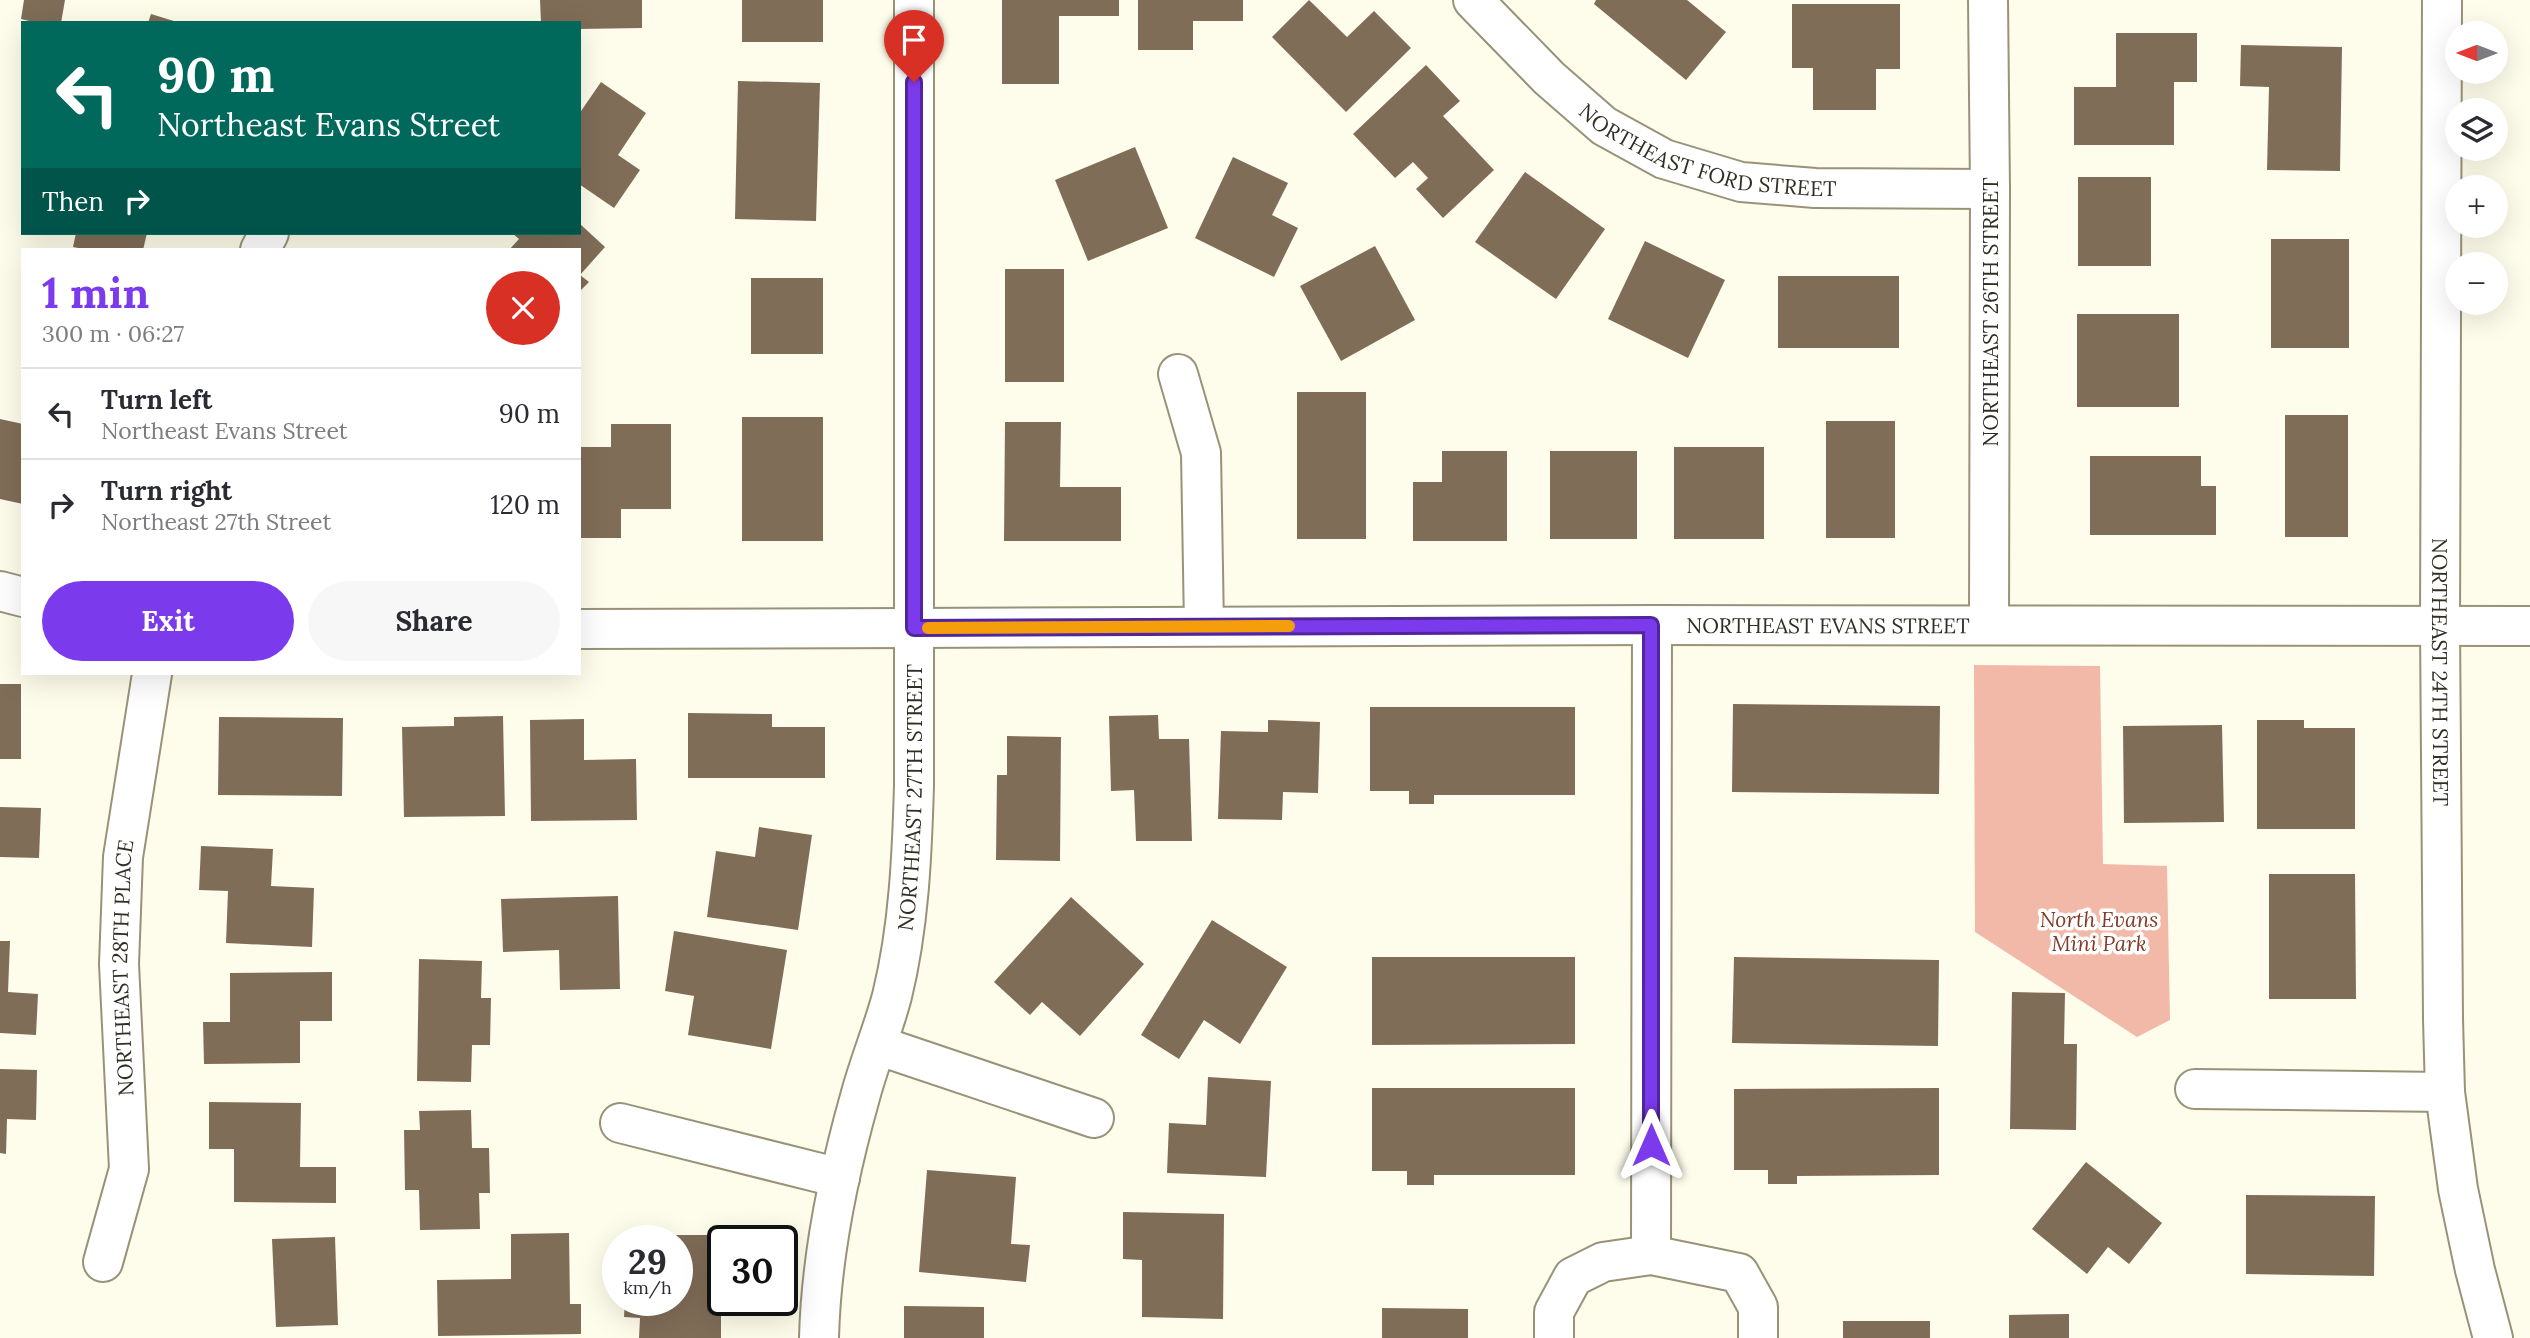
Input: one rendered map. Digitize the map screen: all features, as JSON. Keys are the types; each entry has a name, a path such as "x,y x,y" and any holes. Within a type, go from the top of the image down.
{"street":[{"name":"NORTHEAST 27TH STREET","path":"818,1338 825,1270 840,1178 860,1096 897,970 911,876 914,785 914,0"},
{"name":"NORTHEAST FORD STREET","path":"1473,0 1549,78 1604,126 1664,159 1741,182 1815,188 1990,189"},
{"name":"NORTHEAST 26TH STREET","path":"1988,0 1989,624"},
{"name":"NORTHEAST 24TH STREET","path":"2442,0 2440,626 2445,1092 2458,1189 2493,1338"},
{"path":"1178,374 1201,453 1204,626"},
{"path":"0,592 21,597"},
{"name":"NORTHEAST EVANS STREET","path":"581,629 1989,624 2530,626"},
{"path":"1651,625 1651,1255"},
{"name":"NORTHEAST 28TH PLACE","path":"103,1262 129,1169 119,964 123,857 152,675"},
{"path":"877,1045 1094,1118"},
{"path":"2195,1089 2445,1092"},
{"path":"620,1123 840,1178"},
{"path":"1554,1338 1554,1312 1573,1277 1603,1262 1651,1255 1739,1273 1758,1307 1758,1338"}],"green space":[{"name":"North Evans Mini Park","path":"1974,665 2100,666 2103,864 2167,866 2170,1020 2137,1037 1975,932"}],"building":[{"path":"24,0 65,0 61,21 21,19"},
{"path":"540,0 642,0 642,28 581,29 581,21 541,21"},
{"path":"742,0 823,0 823,42 742,42"},
{"path":"1002,0 1119,0 1119,16 1059,16 1059,84 1002,84"},
{"path":"1138,0 1243,0 1243,21 1193,21 1193,50 1138,50"},
{"path":"1309,0 1347,37 1374,11 1411,48 1346,112 1272,37"},
{"path":"1596,0 1687,0 1726,32 1686,80 1594,4"},
{"path":"1792,4 1900,4 1900,69 1876,69 1876,110 1813,110 1813,68 1792,68"},
{"path":"151,14 174,21 149,21"},
{"path":"2116,33 2197,33 2197,82 2174,82 2174,145 2074,145 2074,87 2116,87"},
{"path":"2241,45 2342,47 2340,171 2267,170 2269,87 2240,86"},
{"path":"1426,65 1460,101 1443,116 1494,170 1443,218 1416,189 1428,178 1413,162 1395,178 1353,134"},
{"path":"738,81 820,83 816,221 735,219"},
{"path":"601,82 646,113 618,155 640,170 614,208 581,185 581,111"},
{"path":"1135,147 1168,228 1088,261 1055,180"},
{"path":"1233,157 1288,183 1272,215 1298,228 1274,277 1195,238"},
{"path":"1525,172 1605,229 1556,299 1475,242"},
{"path":"2078,177 2151,177 2151,266 2078,266"},
{"path":"581,225 605,247 581,274 581,248 511,248 519,239 514,235 581,235"},
{"path":"76,235 147,235 143,248 73,247"},
{"path":"2271,239 2349,239 2349,348 2271,348"},
{"path":"1645,241 1725,280 1688,358 1608,319"},
{"path":"1375,246 1415,320 1341,361 1300,286"},
{"path":"1005,269 1064,269 1064,382 1005,382"},
{"path":"581,276 589,282 581,290"},
{"path":"1778,276 1899,276 1899,348 1778,348"},
{"path":"751,278 823,278 823,354 751,354"},
{"path":"2077,314 2179,314 2179,407 2077,407"},
{"path":"1297,392 1366,392 1366,539 1297,539"},
{"path":"2285,415 2348,415 2348,537 2285,537"},
{"path":"742,417 823,417 823,541 742,541"},
{"path":"0,419 21,424 21,504 0,499"},
{"path":"1826,421 1895,421 1895,538 1826,538"},
{"path":"1005,422 1061,422 1060,487 1121,487 1121,541 1004,541"},
{"path":"611,424 671,424 671,509 621,509 621,538 581,538 581,447 611,447"},
{"path":"1674,447 1764,447 1764,539 1674,539"},
{"path":"1442,451 1507,451 1507,541 1413,541 1413,482 1442,482"},
{"path":"1550,451 1637,451 1637,539 1550,539"},
{"path":"2090,456 2201,456 2201,486 2216,486 2216,535 2090,535"},
{"path":"0,684 21,684 21,759 0,759"},
{"path":"1733,704 1940,706 1939,794 1732,792"},
{"path":"1370,707 1575,707 1575,795 1434,795 1434,804 1409,804 1409,791 1370,791"},
{"path":"688,713 772,714 772,727 825,727 825,778 688,778"},
{"path":"1158,715 1159,739 1189,739 1192,841 1136,841 1134,790 1111,791 1109,716"},
{"path":"503,716 505,816 404,817 402,727 454,726 454,717"},
{"path":"219,717 343,718 342,796 218,795"},
{"path":"584,719 584,760 636,759 637,820 531,821 530,720"},
{"path":"1268,720 1320,722 1318,793 1283,792 1282,820 1218,819 1221,731 1268,732"},
{"path":"2257,720 2304,720 2304,728 2355,728 2355,829 2257,829"},
{"path":"2222,725 2224,822 2124,823 2123,726"},
{"path":"1007,736 1061,737 1060,861 996,860 997,775 1007,775"},
{"path":"0,807 41,808 39,858 0,857"},
{"path":"759,827 812,835 798,930 707,917 716,851 755,857"},
{"path":"201,846 273,849 271,886 314,888 312,947 226,943 228,891 199,890"},
{"path":"2269,874 2355,874 2356,999 2269,999"},
{"path":"618,896 620,989 560,990 559,950 503,952 501,899"},
{"path":"1071,897 1144,964 1080,1036 1042,1002 1030,1015 994,982"},
{"path":"1212,920 1287,967 1240,1044 1204,1020 1179,1059 1141,1035"},
{"path":"674,931 787,950 771,1049 688,1035 694,996 665,991"},
{"path":"0,941 10,941 8,992 38,994 36,1035 0,1033"},
{"path":"1372,957 1575,957 1575,1044 1372,1045"},
{"path":"1734,957 1939,960 1938,1046 1732,1043"},
{"path":"419,959 482,961 481,998 491,998 490,1045 472,1045 471,1082 417,1081"},
{"path":"332,972 332,1021 300,1021 300,1063 204,1064 203,1022 230,1022 230,973"},
{"path":"2012,992 2065,993 2064,1044 2077,1044 2076,1130 2010,1129"},
{"path":"0,1069 37,1070 36,1120 7,1119 6,1154 0,1153"},
{"path":"1208,1077 1271,1081 1266,1177 1167,1173 1169,1123 1206,1125"},
{"path":"1372,1088 1575,1088 1575,1175 1434,1175 1434,1185 1407,1185 1407,1171 1372,1171"},
{"path":"1939,1088 1939,1175 1797,1176 1797,1184 1768,1184 1768,1170 1734,1170 1734,1089"},
{"path":"209,1102 301,1103 300,1167 336,1167 336,1203 234,1202 234,1149 209,1149"},
{"path":"471,1110 472,1148 489,1148 490,1193 479,1193 480,1229 420,1230 419,1190 405,1190 404,1130 420,1130 419,1111"},
{"path":"2086,1162 2162,1223 2129,1264 2108,1247 2087,1274 2032,1229"},
{"path":"927,1170 1016,1177 1011,1244 1030,1245 1026,1282 919,1272"},
{"path":"2246,1195 2375,1196 2374,1276 2246,1274"},
{"path":"1123,1212 1224,1214 1223,1319 1142,1317 1142,1260 1123,1259"},
{"path":"569,1233 570,1304 581,1304 581,1334 438,1336 437,1280 511,1279 511,1234"},
{"path":"693,1235 707,1235 707,1316 721,1316 721,1338 639,1338 640,1318 624,1317 693,1316"},
{"path":"335,1237 338,1325 276,1327 272,1239"},
{"path":"904,1306 984,1307 984,1338 904,1338"},
{"path":"1382,1308 1468,1309 1468,1338 1382,1338"},
{"path":"2069,1314 2069,1338 2009,1338 2009,1315"},
{"path":"1843,1321 1930,1321 1930,1338 1843,1338"}],"slow traffic":[{"path":"928,628 1289,626"}],"route":[{"path":"914,82 914,628 1651,625 1651,1145"}]}
